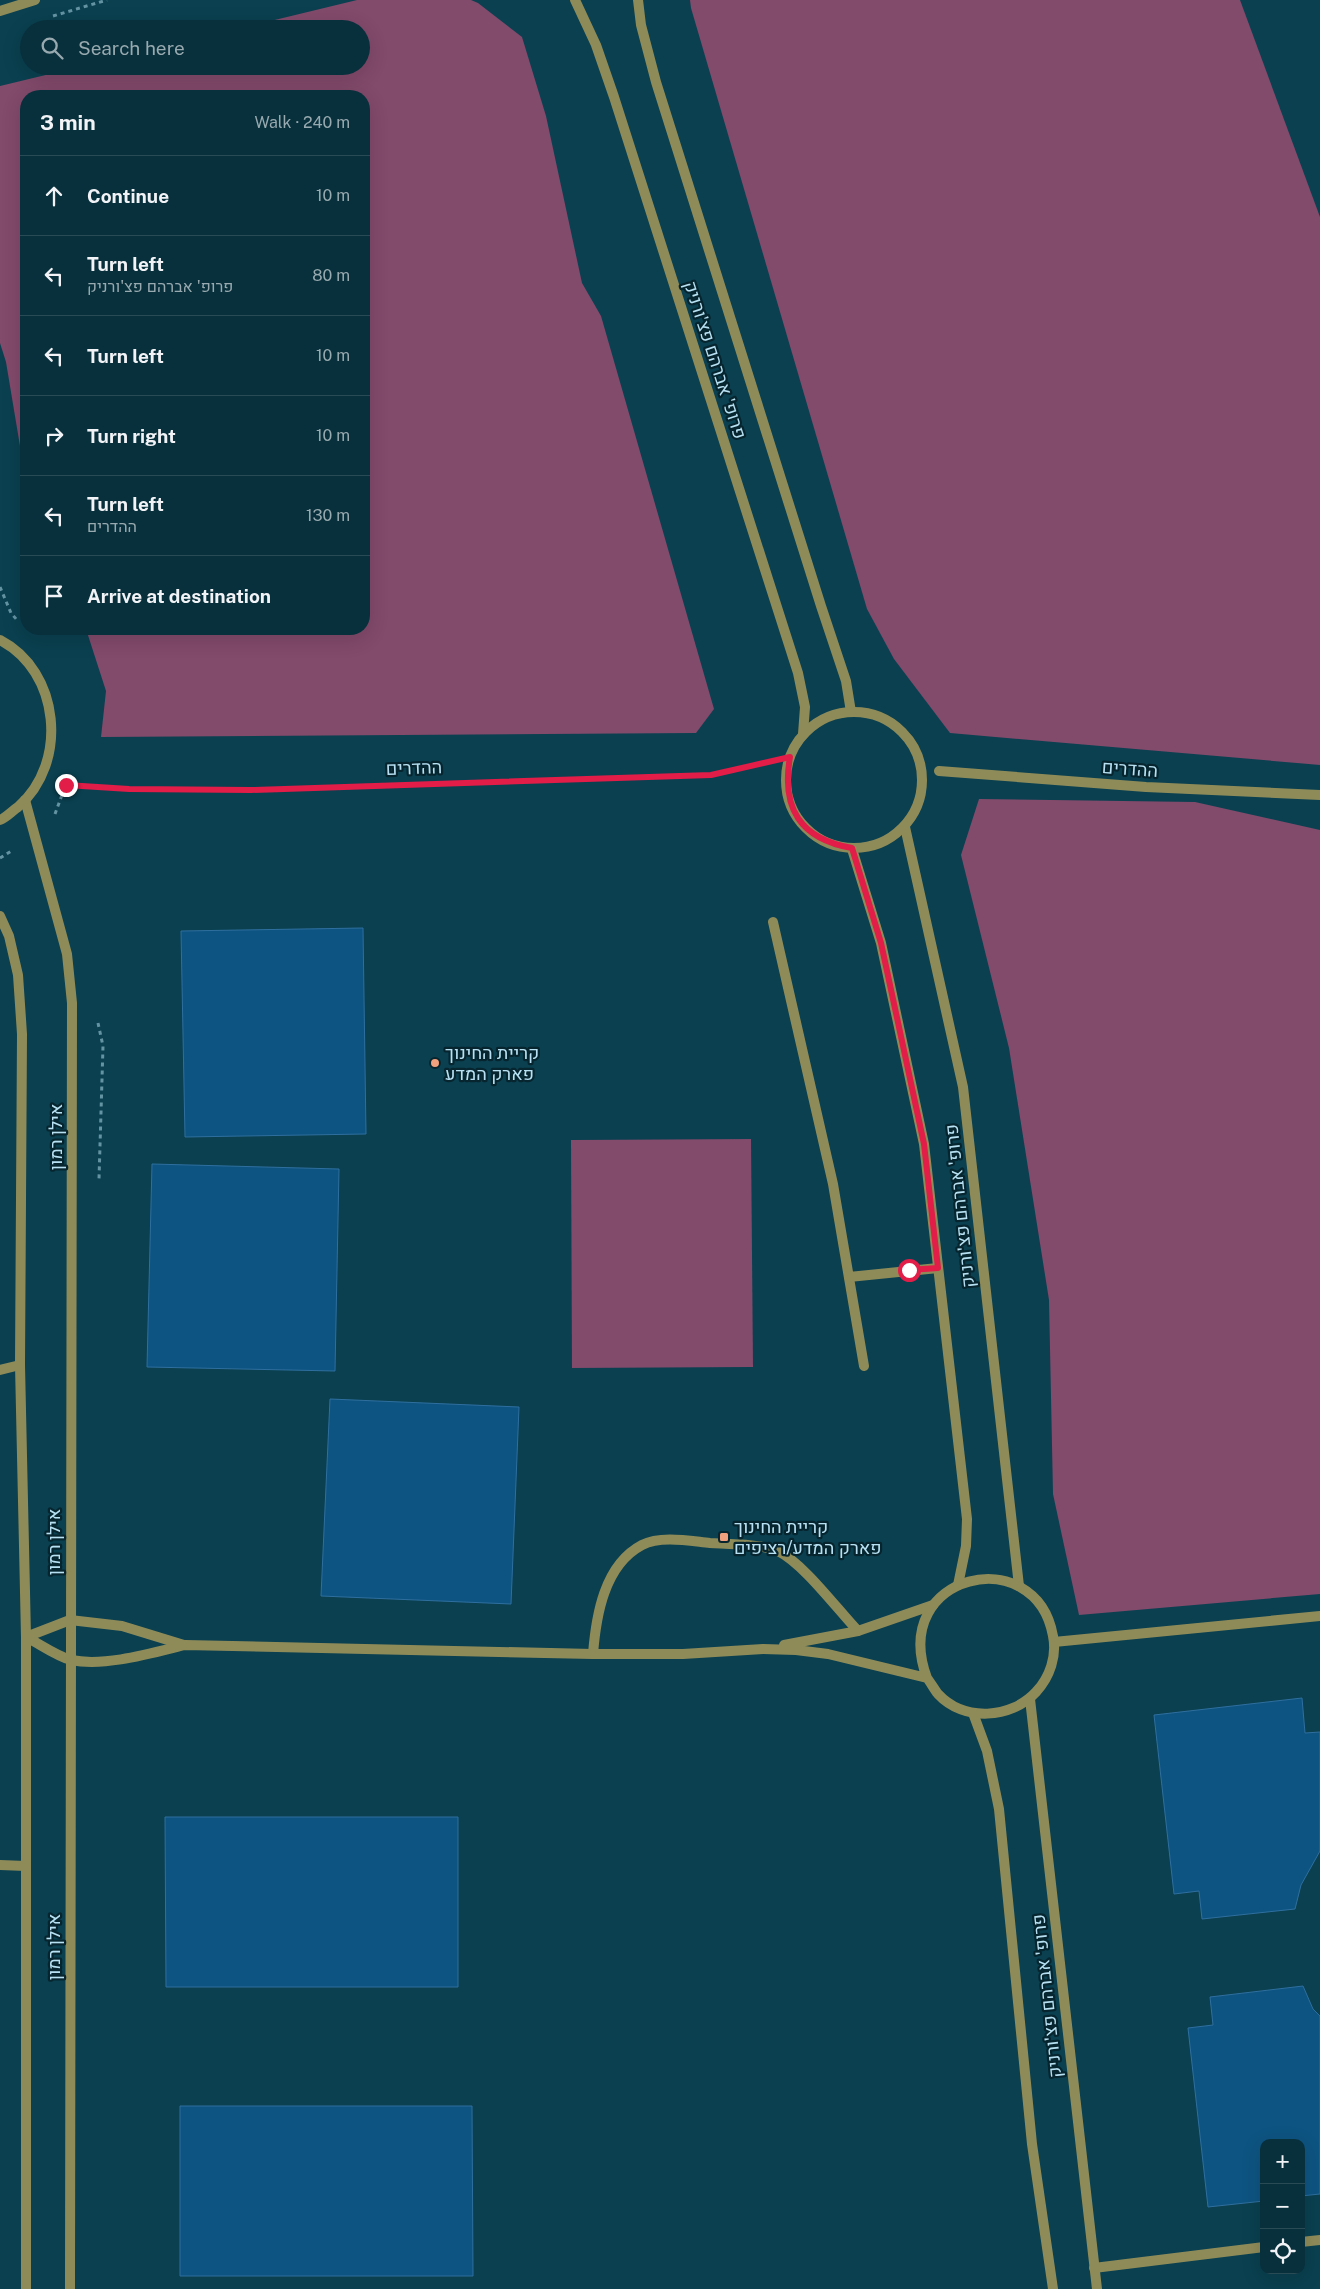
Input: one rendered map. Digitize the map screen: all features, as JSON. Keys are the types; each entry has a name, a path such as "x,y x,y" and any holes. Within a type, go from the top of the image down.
{"street":[{"path":"0,11 35,0"},
{"name":"פרופ' אברהם פצ'ורניק","path":"576,0 596,45 614,97 798,673 805,707 803,734"},
{"name":"פרופ' אברהם פצ'ורניק","path":"638,0 641,26 656,82 846,681 851,712"},
{"path":"0,640 10,645 32,667 46,694 53,724 50,755 38,783 25,800 0,820"},
{"path":"851,712 871,714 889,721 905,734 916,751 922,770 922,790 916,810 905,827 890,839 872,847 852,848 831,845 813,834 798,819 789,799 786,778 790,757 803,734 817,723 833,715 851,712"},
{"name":"ההדרים","path":"939,771 1146,787 1320,795"},
{"name":"אילן רמון","path":"25,800 67,954 72,1003 70,2289"},
{"name":"פרופ' אברהם פצ'ורניק","path":"905,827 963,1087 1019,1586"},
{"name":"פרופ' אברהם פצ'ורניק","path":"852,848 881,943 924,1144 967,1519 966,1546 958,1585"},
{"name":"אילן רמון","path":"0,916 9,936 18,975 22,1034 20,1364 26,1638 26,2289"},
{"path":"772,922 834,1184 864,1366"},
{"path":"849,1277 938,1268"},
{"path":"0,1370 20,1364"},
{"path":"593,1654 595,1622 604,1592 622,1561 643,1545 664,1540 738,1544 776,1551 795,1562 858,1631"},
{"path":"978,1579 985,1579 999,1580 1019,1586 1033,1596 1044,1610 1051,1625 1054,1642 1052,1663 1044,1683 1030,1698 1017,1707 1003,1712 973,1713 954,1706 939,1694 927,1678 919,1648 920,1633 925,1618 944,1593 958,1585 978,1579"},
{"path":"26,1638 70,1660 120,1658 185,1645 593,1654 683,1654 764,1649 858,1631 933,1605"},
{"path":"1054,1642 1320,1616"},
{"path":"26,1638 70,1620 122,1626 185,1645"},
{"path":"764,1649 828,1654 927,1678"},
{"name":"פרופ' אברהם פצ'ורניק","path":"1030,1698 1097,2289"},
{"name":"פרופ' אברהם פצ'ורניק","path":"973,1713 987,1752 999,1809 1032,2144 1053,2289"},
{"path":"0,1865 26,1866"},
{"path":"1305,2242 1320,2240"},
{"path":"1094,2268 1260,2247"}],"path":[{"name":"ההדרים","path":"38,783 129,789 251,790 691,776 711,775 790,757"}],"shaded area":[{"path":"357,0 471,0 478,3 522,37 546,116 582,283 601,316 714,709 696,733 101,737 106,691 88,635 370,635 370,90 20,90 20,446 6,362 0,343 0,86 46,75 370,75 370,20 275,20"},
{"path":"690,0 1240,0 1320,217 1320,765 950,733 894,659 867,609"},
{"path":"979,799 1195,802 1320,830 1320,1594 1079,1615 1053,1494 1049,1300 1009,1048 961,855"},
{"path":"751,1139 753,1367 572,1368 571,1140"}],"building":[{"path":"363,928 366,1134 185,1137 181,931"},
{"path":"152,1164 339,1169 335,1371 147,1367"},
{"path":"330,1399 519,1407 511,1604 321,1596"},
{"path":"1302,1698 1305,1733 1320,1732 1320,1851 1301,1885 1295,1909 1202,1919 1199,1891 1174,1894 1154,1715"},
{"path":"165,1817 458,1817 458,1987 166,1987"},
{"path":"1303,1986 1313,2009 1320,2016 1320,2194 1305,2196 1305,2139 1260,2139 1260,2201 1208,2207 1188,2028 1213,2025 1210,1997"},
{"path":"180,2106 472,2106 473,2276 180,2276"}],"place":[{"name":"קריית החינוך פארק המדע","path":"435,1063"},
{"name":"קריית החינוך פארק המדע/רציפים","path":"724,1537"}],"route":[{"path":"66,785 129,789 251,790 711,775 790,757 786,778 789,799 798,819 813,834 831,845 852,848 881,943 924,1144 938,1268 909,1270"}]}
